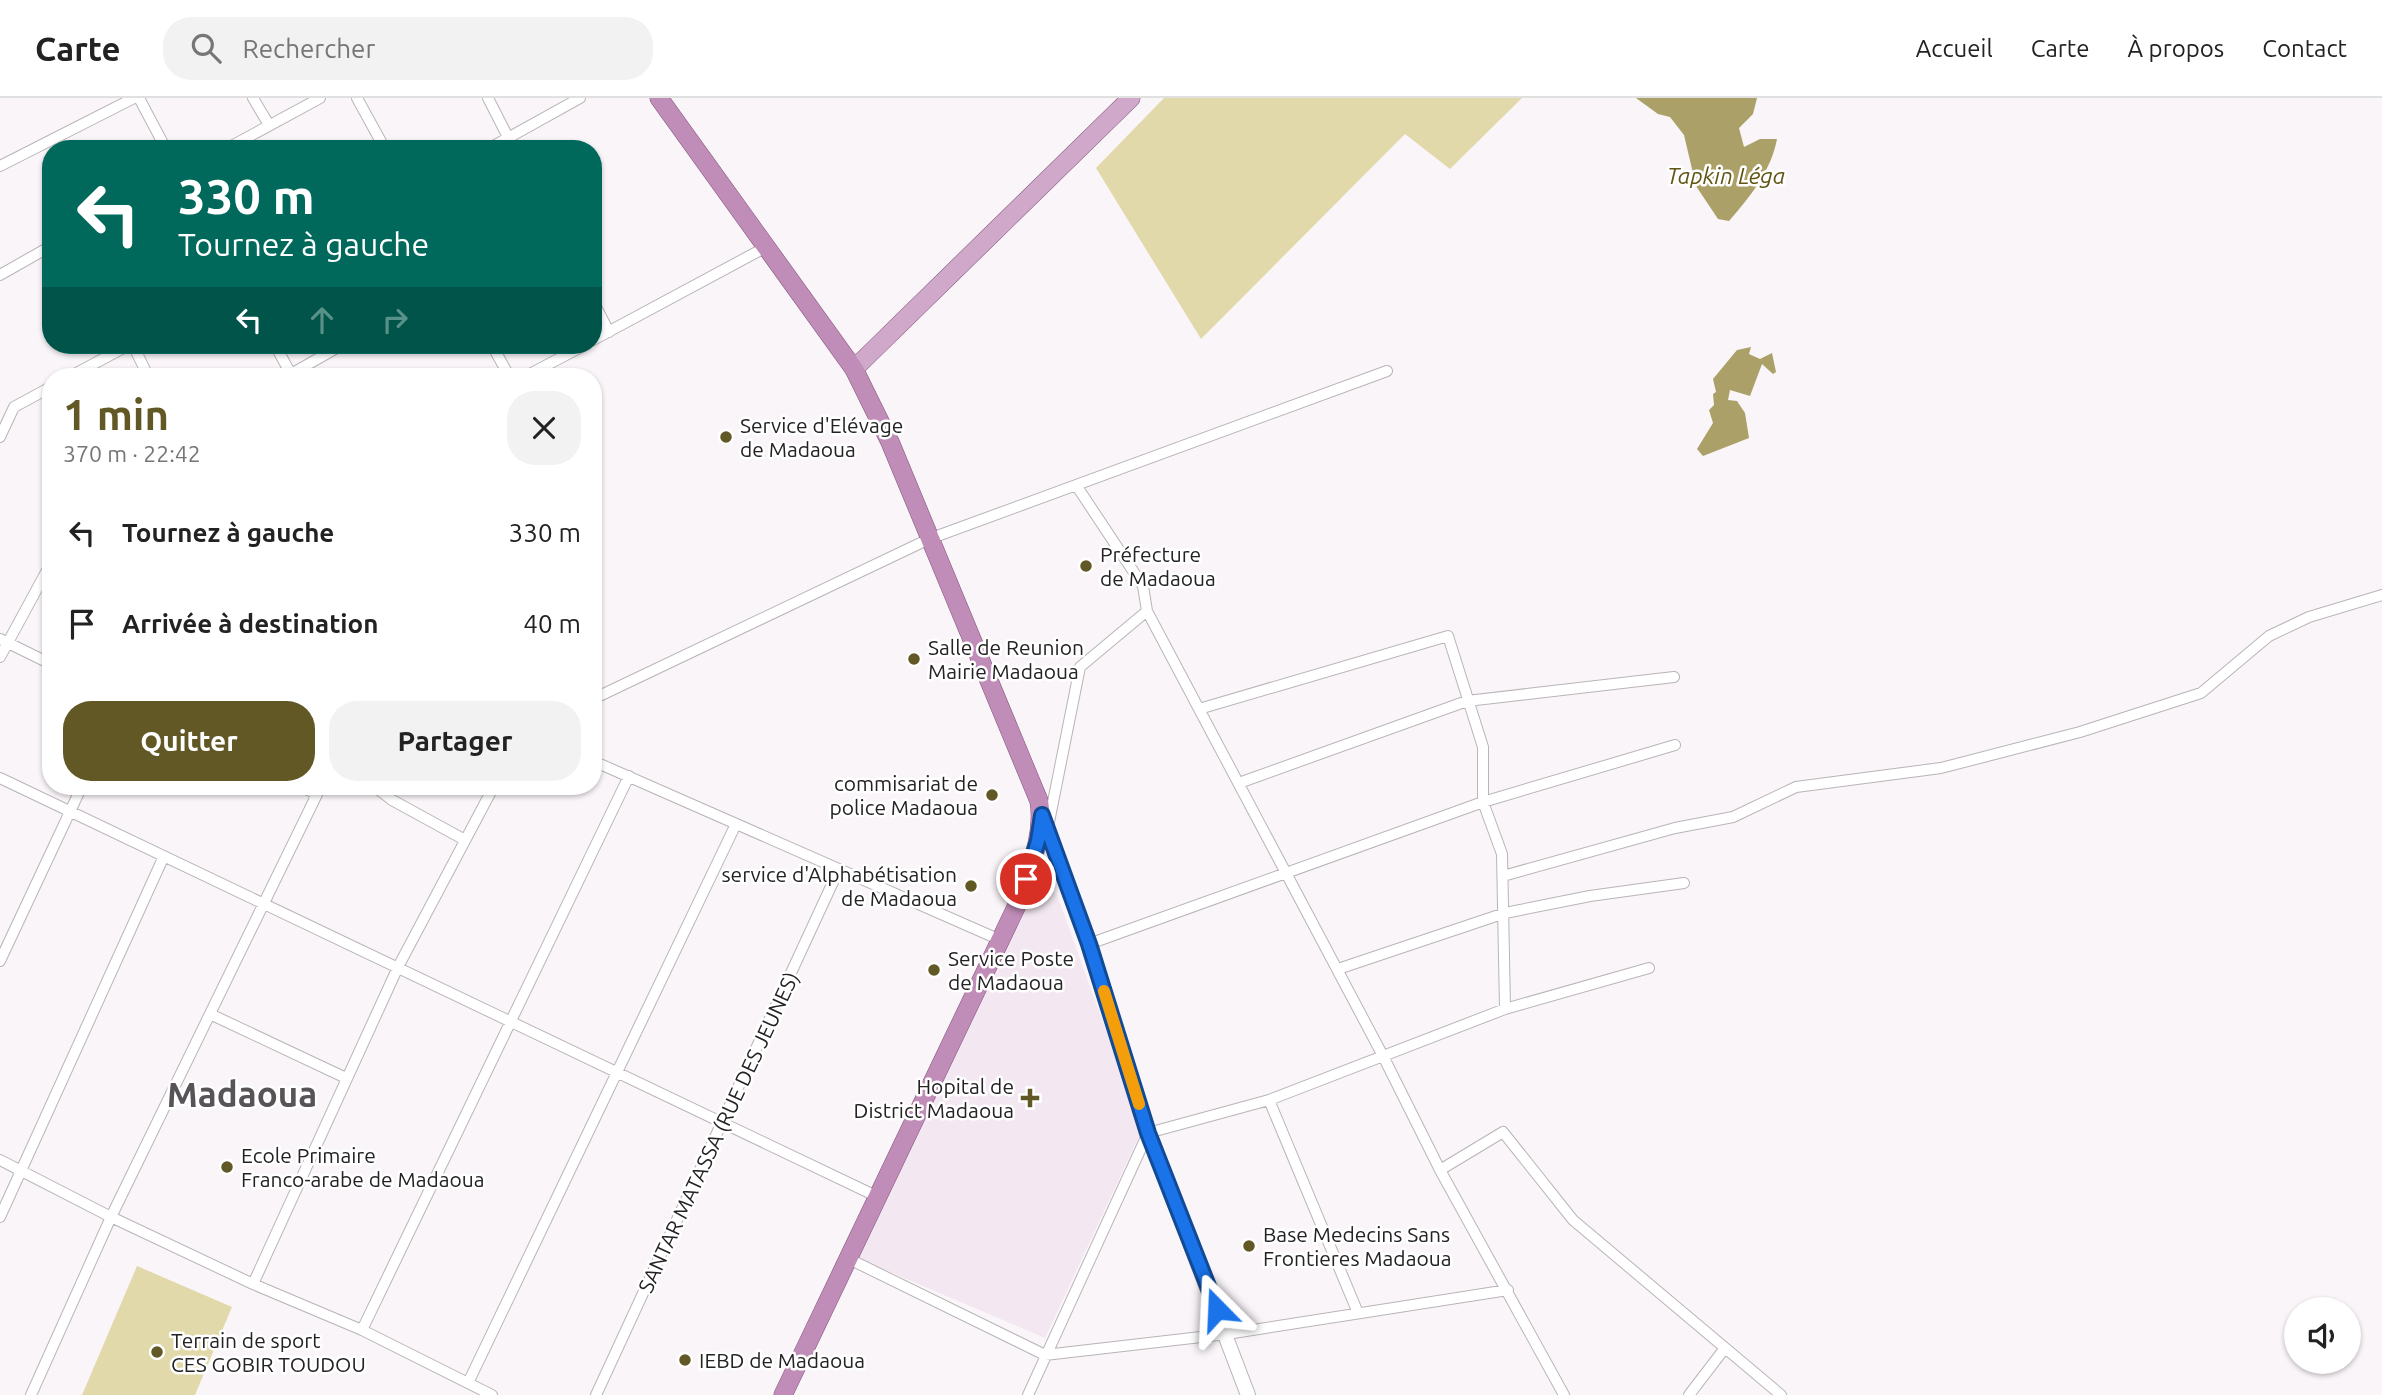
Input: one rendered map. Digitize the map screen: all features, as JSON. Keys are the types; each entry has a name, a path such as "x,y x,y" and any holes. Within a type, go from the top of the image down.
{"highway":[{"path":"659,98 854,369 890,442 989,676 1045,821 1019,901 998,939 783,1395"}],"main road":[{"path":"854,369 1131,98"}],"street":[{"path":"52,140 136,98 161,140"},
{"path":"253,98 269,125"},
{"path":"242,140 320,98"},
{"path":"357,98 380,140"},
{"path":"488,98 510,140"},
{"path":"503,140 580,98"},
{"path":"0,166 42,145"},
{"path":"602,336 768,246"},
{"path":"0,275 42,251"},
{"path":"602,318 609,332"},
{"path":"86,368 114,354"},
{"path":"304,368 327,354"},
{"path":"541,368 568,354"},
{"path":"602,695 929,539 1387,371"},
{"path":"0,437 14,407 42,392"},
{"path":"1076,485 1143,586 1147,611 1384,1056 1440,1170 1564,1395"},
{"path":"0,657 4,641 42,578"},
{"path":"1503,876 1675,828 1733,817 1796,787 1941,768 2080,732 2201,693 2269,636 2309,617 2382,595"},
{"path":"1147,611 1080,667 1045,821 1089,944 1148,1133 1227,1334 1248,1395"},
{"path":"1199,709 1448,636 1483,747 1483,802 1502,854 1505,1009"},
{"path":"4,641 42,660"},
{"path":"1239,783 1467,701 1674,677"},
{"path":"1089,944 1483,802 1675,745"},
{"path":"602,765 998,939"},
{"path":"362,1330 629,776"},
{"path":"0,778 876,1196"},
{"path":"0,961 78,795"},
{"path":"31,1395 111,1217 316,795"},
{"path":"386,795 465,840"},
{"path":"253,1284 398,967 489,795"},
{"path":"468,1383 736,824"},
{"path":"0,1217 164,856"},
{"name":"SANTAR MATASSA (RUE DES JEUNES)","path":"596,1395 839,870"},
{"path":"1338,970 1504,914 1591,896 1684,883"},
{"path":"1028,1395 1148,1133 1269,1100 1505,1009 1649,968"},
{"path":"210,1014 346,1078"},
{"path":"1269,1100 1358,1313"},
{"path":"1440,1170 1503,1132 1573,1220 1781,1395"},
{"path":"0,1160 111,1217 253,1284 362,1330 492,1395"},
{"path":"847,1258 1045,1356 1227,1334 1508,1290"},
{"path":"1689,1395 1725,1348"}],"shaded area":[{"path":"1164,98 1522,98 1450,169 1405,134 1201,339 1096,168"},
{"name":"Hopital de District Madaoua","path":"1048,883 1057,895 1142,1130 1045,1338 855,1257 1027,899"},
{"name":"Terrain de sport CES GOBIR TOUDOU","path":"137,1266 232,1307 195,1395 82,1395"}],"water":[{"name":"Tapkin Léga","path":"1636,98 1757,98 1753,114 1739,128 1744,147 1760,139 1777,139 1765,173 1729,221 1718,219 1696,186 1684,135 1670,117 1658,114"},
{"path":"1751,347 1749,354 1760,359 1772,353 1776,372 1773,374 1762,364 1750,396 1730,390 1728,400 1737,401 1745,413 1749,438 1703,456 1697,449 1713,423 1709,410 1714,405 1713,394 1716,392 1713,379 1737,350"}],"slow traffic":[{"path":"1104,991 1139,1104"}],"place":[{"name":"Service d'Elévage de Madaoua","path":"726,437"},
{"name":"Préfecture de Madaoua","path":"1086,566"},
{"name":"Salle de Reunion Mairie Madaoua","path":"914,659"},
{"name":"commisariat de police Madaoua","path":"992,795"},
{"name":"service d'Alphabétisation de Madaoua","path":"971,886"},
{"name":"Service Poste de Madaoua","path":"934,970"},
{"name":"Hopital de District Madaoua","path":"1030,1098"},
{"name":"Ecole Primaire Franco-arabe de Madaoua","path":"227,1167"},
{"name":"Base Medecins Sans Frontieres Madaoua","path":"1249,1246"},
{"name":"Terrain de sport CES GOBIR TOUDOU","path":"157,1352"},
{"name":"IEBD de Madaoua","path":"685,1360"}],"district":[{"name":"Madaoua","path":"242,1094"}],"route":[{"path":"1026,879 1041,829 1042,815 1089,944 1148,1133 1217,1309"}]}
